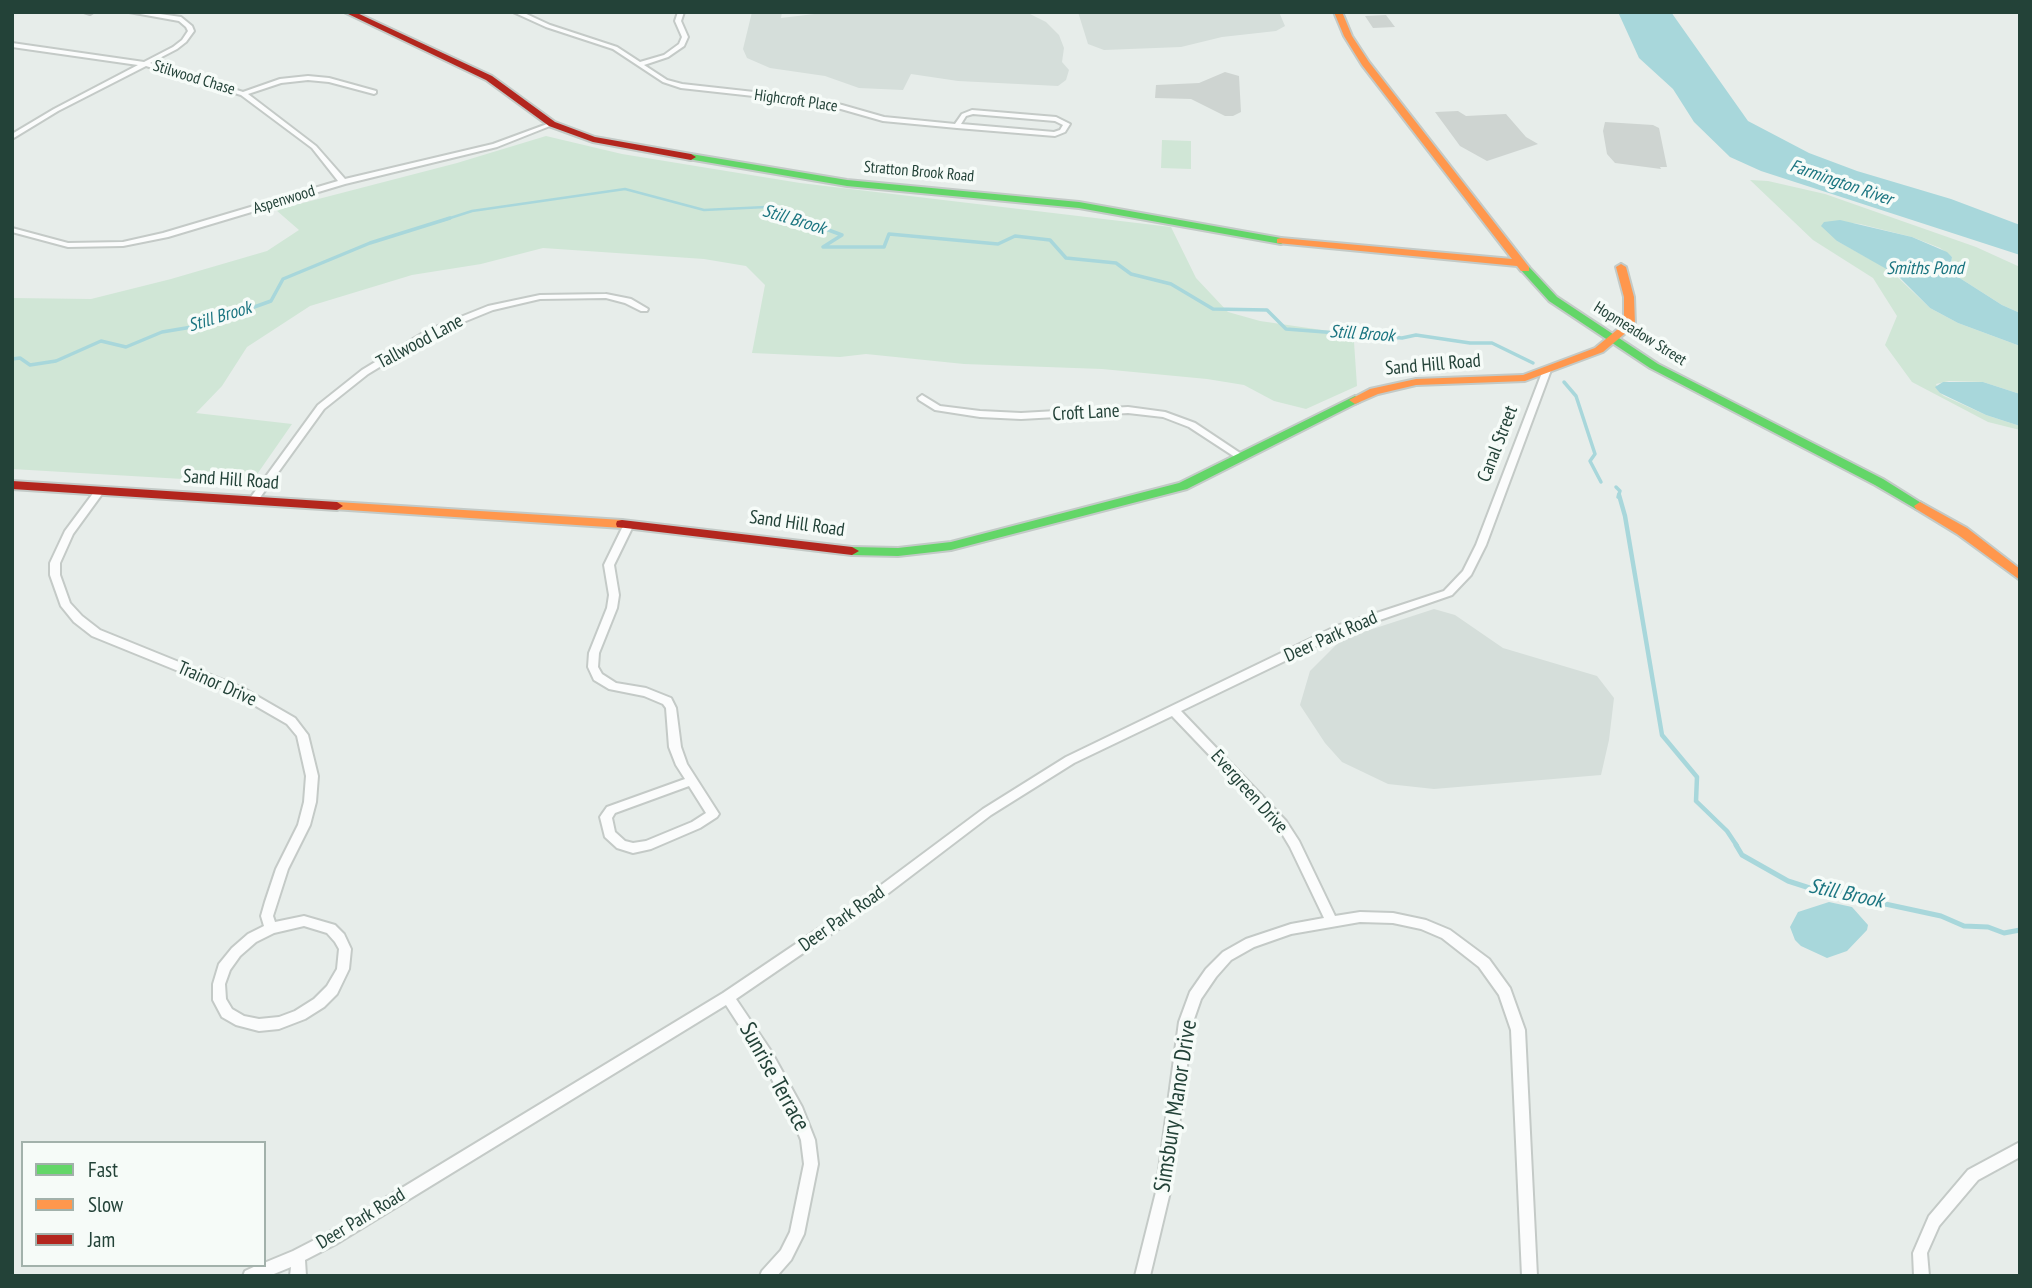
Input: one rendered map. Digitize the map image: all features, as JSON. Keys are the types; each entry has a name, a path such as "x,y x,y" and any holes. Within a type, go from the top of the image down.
{"main road":[{"name":"Stratton Brook Road","path":"348,12 489,78 552,124 593,139 797,176 1079,205 1298,244 1519,263"},
{"name":"Hopmeadow Street","path":"1338,12 1348,36 1365,63 1519,263 1553,299 1654,366 1879,482 1962,531 2020,576"},
{"path":"1546,370 1599,350 1630,325 1629,297 1621,267"},
{"name":"Sand Hill Road","path":"12,485 629,524 843,551 898,552 951,546 1145,498 1183,486 1304,423 1374,391 1416,382 1525,378 1546,370"}],"street":[{"path":"12,137 56,110 146,64 184,41 191,31 181,19 132,12"},
{"name":"Highcroft Place","path":"516,12 548,26 615,48 665,81 681,86 799,99 842,107 883,119 957,126 1055,134 1063,131 1067,124 1056,120 972,112 964,115 957,126"},
{"path":"639,64 666,56 682,45 685,37 678,21 681,12"},
{"name":"Stilwood Chase","path":"12,45 146,64 243,94 314,147 343,182"},
{"path":"243,94 280,81 308,78 330,80 374,92"},
{"name":"Aspenwood","path":"12,230 68,245 123,244 165,235 343,182 495,146 552,124"},
{"name":"Tallwood Lane","path":"253,501 321,407 365,372 431,332 491,307 540,297 606,296 628,301 644,309"},
{"name":"Canal Street","path":"1448,593 1467,573 1481,545 1546,370"},
{"name":"Croft Lane","path":"922,398 938,408 954,412 1008,416 1128,411 1156,413 1192,425 1241,457"},
{"name":"Trainor Drive","path":"100,490 68,533 55,564 55,575 65,604 78,620 96,633 250,696 291,722 302,735 312,776 310,802 304,825 282,869 271,902 267,916 271,928"},
{"path":"629,524 609,565 614,595 609,617 594,653 593,667 598,677 613,687 646,692 667,701 671,708 675,747 691,780 713,814 696,825 647,846 633,848 621,845 609,834 606,817 611,810 691,780"},
{"name":"Deer Park Road","path":"250,1276 331,1239 728,997 866,904 987,812 1070,761 1341,629 1448,593"},
{"name":"Evergreen Drive","path":"1172,710 1282,824 1295,844 1331,920"},
{"name":"Simsbury Manor Drive","path":"1142,1276 1163,1192 1186,1022 1195,996 1227,956 1250,943 1291,929 1360,917 1393,918 1422,924 1446,934 1484,963 1505,992 1518,1030 1530,1276"},
{"path":"304,921 331,929 340,938 345,949 343,969 332,990 300,1015 279,1023 259,1025 241,1021 227,1013 220,1000 219,984 224,968 236,952 252,938 271,928 304,921"},
{"name":"Sunrise Terrace","path":"728,997 766,1055 797,1112 811,1164 797,1234 786,1255 767,1276"},
{"path":"1922,1276 1920,1253 1934,1221 1973,1175 2020,1149"},
{"path":"298,1256 298,1276"}],"shaded area":[{"path":"752,12 782,12 781,18 831,12 1026,12 1046,22 1059,35 1064,48 1062,62 1069,70 1066,80 1058,86 958,81 911,74 903,90 859,88 825,76 770,68 747,58 743,49"},
{"path":"1078,12 1279,12 1285,26 1276,31 1222,37 1181,47 1104,50 1088,44"},
{"path":"1434,609 1455,615 1503,648 1597,676 1614,698 1601,775 1434,789 1388,784 1342,762 1325,743 1300,705 1310,671 1342,639"}],"green space":[{"path":"546,136 622,154 800,183 1171,227 1196,278 1228,312 1260,321 1336,332 1354,342 1357,386 1306,409 1274,401 1244,385 1207,379 1102,369 964,364 866,354 840,357 752,353 765,285 746,266 704,259 543,248 481,264 412,275 310,306 247,347 222,386 196,413 292,424 251,483 12,469 12,298 91,299 267,251 299,230 276,210 457,163"},
{"path":"1162,140 1191,141 1191,169 1161,168"},
{"path":"1750,180 1768,181 1825,194 1976,247 2020,267 2020,313 2002,305 1955,275 1950,270 1952,257 1940,248 1912,237 1860,224 1831,221 1837,241 1890,270 1930,308 1958,323 2020,346 2020,394 1983,382 1949,381 1936,384 1944,396 1986,415 2020,426 2020,430 1988,422 1912,382 1885,345 1897,316 1873,278 1813,240"}],"water":[{"name":"Farmington River","path":"1618,12 1671,12 1748,121 1809,153 1857,171 1951,199 2020,225 2020,255 1761,171 1730,157 1694,122 1673,89 1639,58"},
{"name":"Smiths Pond","path":"1840,220 1912,237 1947,252 1952,257 1950,270 1955,275 2002,305 2020,313 2020,346 1958,323 1930,308 1897,275 1837,241 1821,226 1824,222"},
{"path":"1943,382 1983,382 2020,394 2020,426 1986,415 1940,393 1935,387"},
{"path":"1829,902 1852,907 1868,925 1867,930 1847,951 1827,958 1801,946 1795,940 1790,927 1798,912"}],"building":[{"path":"1386,15 1395,27 1373,28 1365,16"},
{"path":"1225,72 1239,76 1241,112 1233,116 1225,116 1191,99 1155,98 1156,85 1199,83"},
{"path":"1458,111 1466,116 1506,114 1526,137 1538,144 1487,161 1460,146 1435,112"},
{"path":"1605,122 1653,125 1659,128 1667,167 1660,167 1661,169 1615,163 1607,154 1603,131"}],"waterway":[{"name":"Still Brook","path":"444,220 472,211 625,189 704,210 766,207 801,220"},
{"name":"Still Brook","path":"12,359 20,358 30,365 56,361 101,341 126,347 162,332 204,325 271,301 283,279 370,243 450,218"},
{"name":"Still Brook","path":"796,218 842,235 823,247 884,247 889,234 998,244 1015,236 1050,240 1066,258 1116,263 1131,274 1171,284 1213,309 1267,310 1286,329 1402,338 1416,335 1470,343 1492,343 1533,363"},
{"name":"Still Brook","path":"1564,382 1576,396 1595,454 1590,461 1601,482"},
{"name":"Still Brook","path":"1616,487 1620,491 1618,497"},
{"name":"Still Brook","path":"1619,495 1625,516 1662,735 1697,777 1696,801 1727,831 1737,846"},
{"name":"Still Brook","path":"1736,845 1742,855 1788,881 1819,891 1831,888 1862,899 1941,916 1964,926 1988,927 2004,933 2020,930"}],"traffic: fast":[{"path":"691,157 847,183 1079,205 1281,241"},
{"path":"1525,269 1553,299 1654,366 1879,482 1920,506"},
{"path":"852,551 898,552 951,546 1183,486 1355,400"}],"traffic: slow":[{"path":"1338,12 1348,36 1365,63 1525,269"},
{"path":"1281,241 1519,263"},
{"path":"1355,400 1374,391 1416,382 1525,378 1599,350 1630,325 1629,297 1621,267"},
{"path":"337,506 622,524"},
{"path":"1920,506 1962,531 2020,576"}],"traffic: jam":[{"path":"348,12 489,78 552,124 593,139 691,157"},
{"path":"12,485 337,506"},
{"path":"622,524 852,551"}]}
